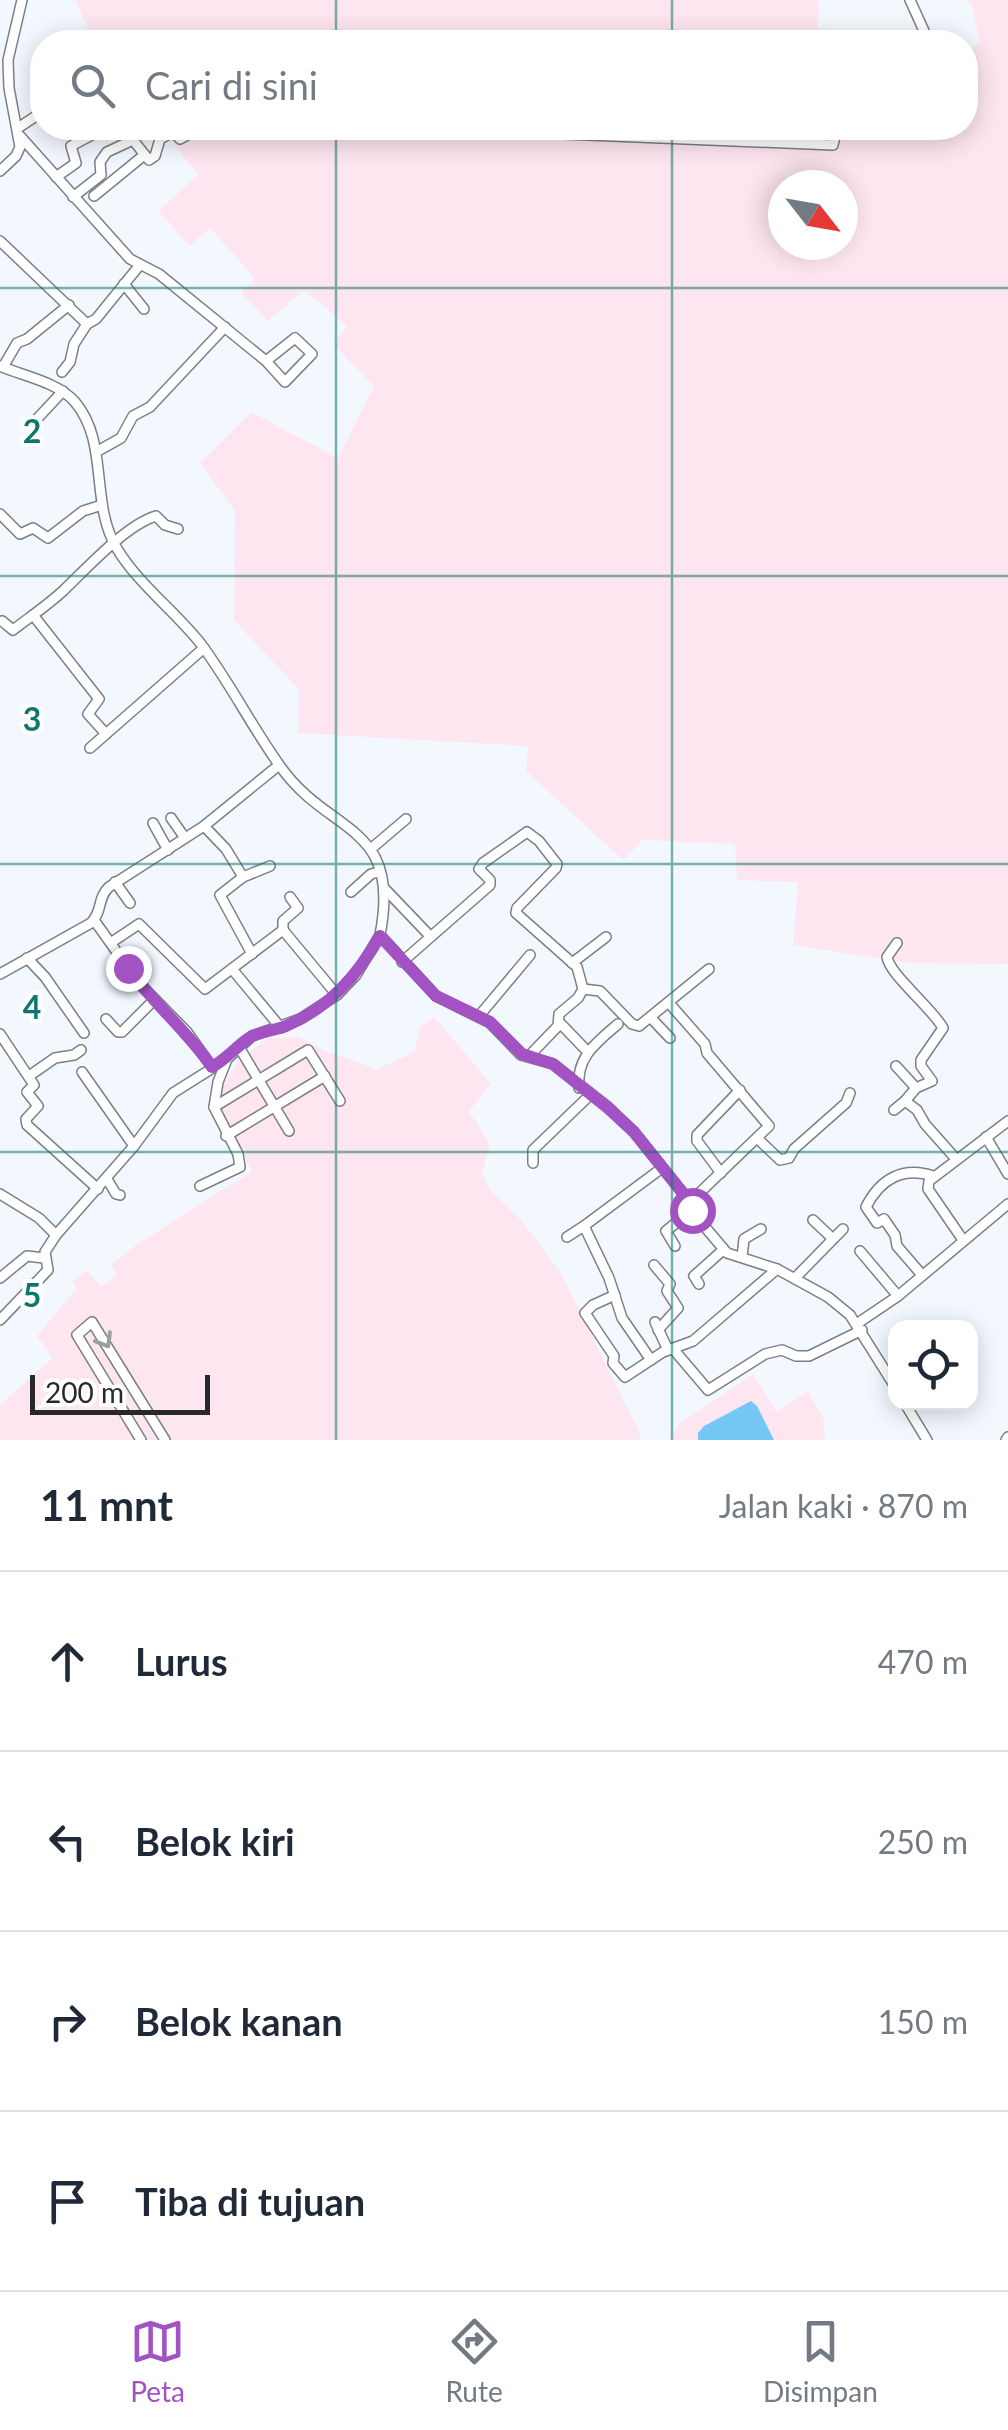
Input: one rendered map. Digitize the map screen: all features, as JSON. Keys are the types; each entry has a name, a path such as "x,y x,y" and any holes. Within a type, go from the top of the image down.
{"street":[{"path":"0,171 16,156 19,132 5,47 22,0"},
{"path":"910,0 924,30"},
{"path":"19,132 30,122"},
{"path":"19,132 73,197 139,266 160,274 266,361 285,382 312,354 294,338 266,361"},
{"path":"56,177 76,162 72,146 82,140"},
{"path":"103,140 108,152"},
{"path":"73,197 100,175 100,162 108,152 133,140 143,156 152,159 160,140"},
{"path":"712,140 833,145 834,140"},
{"path":"94,196 143,156"},
{"path":"0,241 87,324"},
{"path":"62,372 87,324 96,319 139,266"},
{"path":"124,284 144,309"},
{"path":"0,1320 48,1270 44,1258 56,1235 134,1146 173,1093 260,1033 282,1028 337,995 356,975 380,936 385,889 372,848 279,766 204,648 115,545 102,504 96,452 86,418 63,391 2,366 17,344 69,305"},
{"path":"96,452 121,438 135,414 150,407 225,327"},
{"path":"36,420 63,391"},
{"path":"0,514 20,534 33,528 48,538 83,512 102,504"},
{"path":"2,621 13,630 140,522 156,516 165,525 178,529"},
{"path":"33,615 99,700 88,714 106,734"},
{"path":"90,748 204,648"},
{"path":"0,974 94,920 101,910 100,898 115,882 204,826 279,766"},
{"path":"171,818 186,838"},
{"path":"372,848 406,819"},
{"path":"153,824 168,850"},
{"path":"204,826 231,856 243,877"},
{"path":"402,962 491,884 479,869 483,863 526,832 539,840 556,868 522,901 516,913 572,962 581,974 583,989 528,1057"},
{"path":"252,954 220,894 243,877 270,866"},
{"path":"351,892 371,874 380,872"},
{"path":"115,882 130,903"},
{"path":"385,889 430,936"},
{"path":"290,896 298,908 283,920 283,930 337,995"},
{"path":"94,920 154,1000 187,1032 212,1067"},
{"path":"112,942 140,925 203,988 283,930"},
{"path":"380,936 436,996 479,1016 516,1051 553,1064 623,1120 723,1250 778,1269 828,1297 860,1326 888,1374"},
{"path":"572,962 606,937"},
{"path":"894,1110 916,1088 932,1081 921,1066 922,1060 944,1028 922,1006 909,984 891,971 888,956 897,943"},
{"path":"479,1016 530,955"},
{"path":"28,958 84,1033"},
{"path":"232,969 282,1028"},
{"path":"583,989 600,991 634,1026 642,1025 708,969"},
{"path":"106,1020 120,1032 154,1000"},
{"path":"668,1003 769,1126 666,1231 675,1246"},
{"path":"652,1018 670,1038"},
{"path":"560,1022 587,1051"},
{"path":"579,1088 578,1075 587,1051 618,1024"},
{"path":"0,1034 34,1085 27,1093 38,1106 26,1124 98,1188"},
{"path":"239,1047 289,1131"},
{"path":"29,1076 54,1058 80,1050"},
{"path":"214,1106 308,1050 340,1101"},
{"path":"200,1186 240,1167 214,1106 227,1059"},
{"path":"896,1066 916,1088"},
{"path":"82,1072 134,1146"},
{"path":"226,1136 325,1076"},
{"path":"721,1173 697,1141 697,1135 740,1090"},
{"path":"757,1138 780,1160 789,1158 794,1148 846,1102 850,1093"},
{"path":"533,1163 533,1150 590,1096"},
{"path":"905,1101 917,1110 956,1160"},
{"path":"963,1240 928,1189 933,1176 1008,1120"},
{"path":"986,1137 1008,1174"},
{"path":"566,1237 662,1168"},
{"path":"922,1275 897,1246 890,1224 884,1219 876,1223 866,1206 898,1173 915,1171 933,1176"},
{"path":"106,1178 120,1195"},
{"path":"0,1194 39,1218 56,1235"},
{"path":"654,1265 670,1284 667,1291 678,1308 656,1326 671,1350 708,1390 766,1354 782,1350 809,1356 860,1326 1008,1204"},
{"path":"813,1220 832,1238"},
{"path":"584,1226 630,1331 651,1360"},
{"path":"742,1258 744,1239 761,1228"},
{"path":"795,1278 843,1229"},
{"path":"699,1284 694,1276 723,1250"},
{"path":"860,1251 898,1296"},
{"path":"0,1278 27,1256 44,1258"},
{"path":"615,1294 588,1308 586,1315 625,1378 651,1360 693,1340 778,1269"},
{"path":"141,1440 77,1335 92,1322 165,1440"},
{"path":"909,1410 927,1440"}],"shaded area":[{"path":"75,0 819,0 818,30 89,30"},
{"path":"967,0 1008,0 1008,964 908,963 793,945 798,882 737,880 735,844 643,840 623,860 526,771 528,746 298,733 299,690 234,620 235,511 200,463 251,412 338,458 374,386 333,344 347,326 304,290 268,321 241,293 255,278 210,228 190,246 158,211 198,175 170,140 978,140 978,30"},
{"path":"434,1017 491,1084 469,1111 490,1144 482,1174 490,1190 521,1220 561,1273 640,1440 0,1440 0,1405 52,1358 37,1336 77,1288 72,1282 86,1270 101,1287 117,1275 111,1265 139,1243 252,1171 216,1105 223,1085 241,1058 268,1038 299,1037 325,1051 377,1069 414,1052 420,1027"},
{"path":"753,1374 777,1412 808,1391 824,1420 825,1440 670,1440 678,1425"}],"water":[{"path":"751,1401 774,1440 698,1440 704,1426"}],"route":[{"path":"128,968 176,1025 187,1032 212,1067 227,1059 245,1040 282,1028 337,995 356,975 380,936 428,990 490,1022 516,1051 553,1064 623,1120 690,1202 692,1210"}]}
